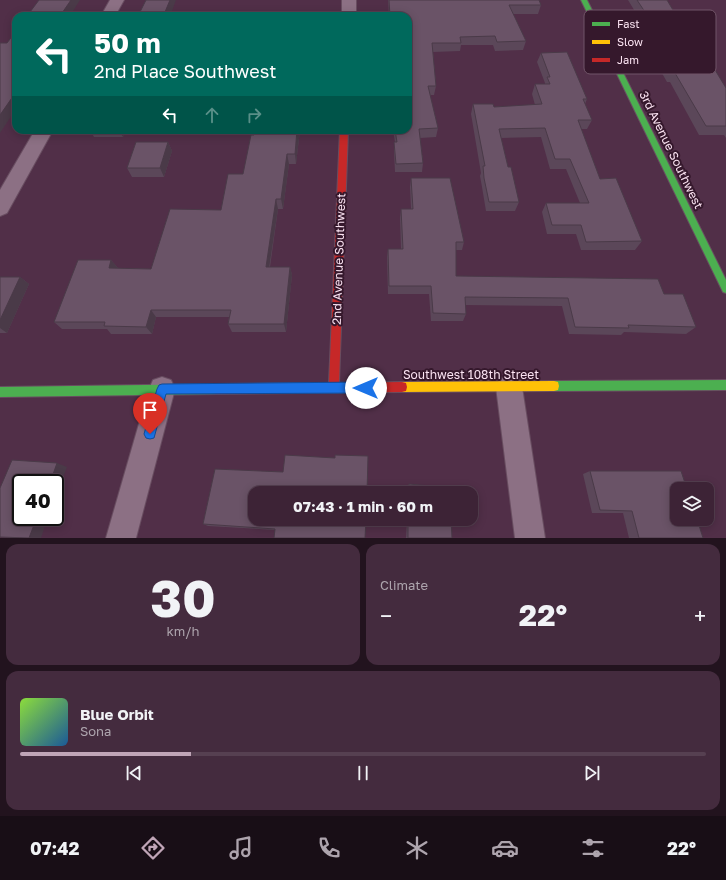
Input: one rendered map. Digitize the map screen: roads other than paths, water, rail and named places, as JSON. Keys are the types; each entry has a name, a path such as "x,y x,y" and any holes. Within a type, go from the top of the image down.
{"street":[{"path":"110,12 117,0"},
{"path":"349,0 349,12"},
{"name":"3rd Avenue Southwest","path":"584,0 589,10"},
{"name":"3rd Avenue Southwest","path":"620,74 726,289"},
{"path":"0,208 42,134"},
{"name":"2nd Avenue Southwest","path":"334,388 344,134"},
{"name":"Southwest 108th Street","path":"0,392 162,389 726,385"},
{"path":"509,387 530,538"},
{"path":"121,538 162,389"}]}
